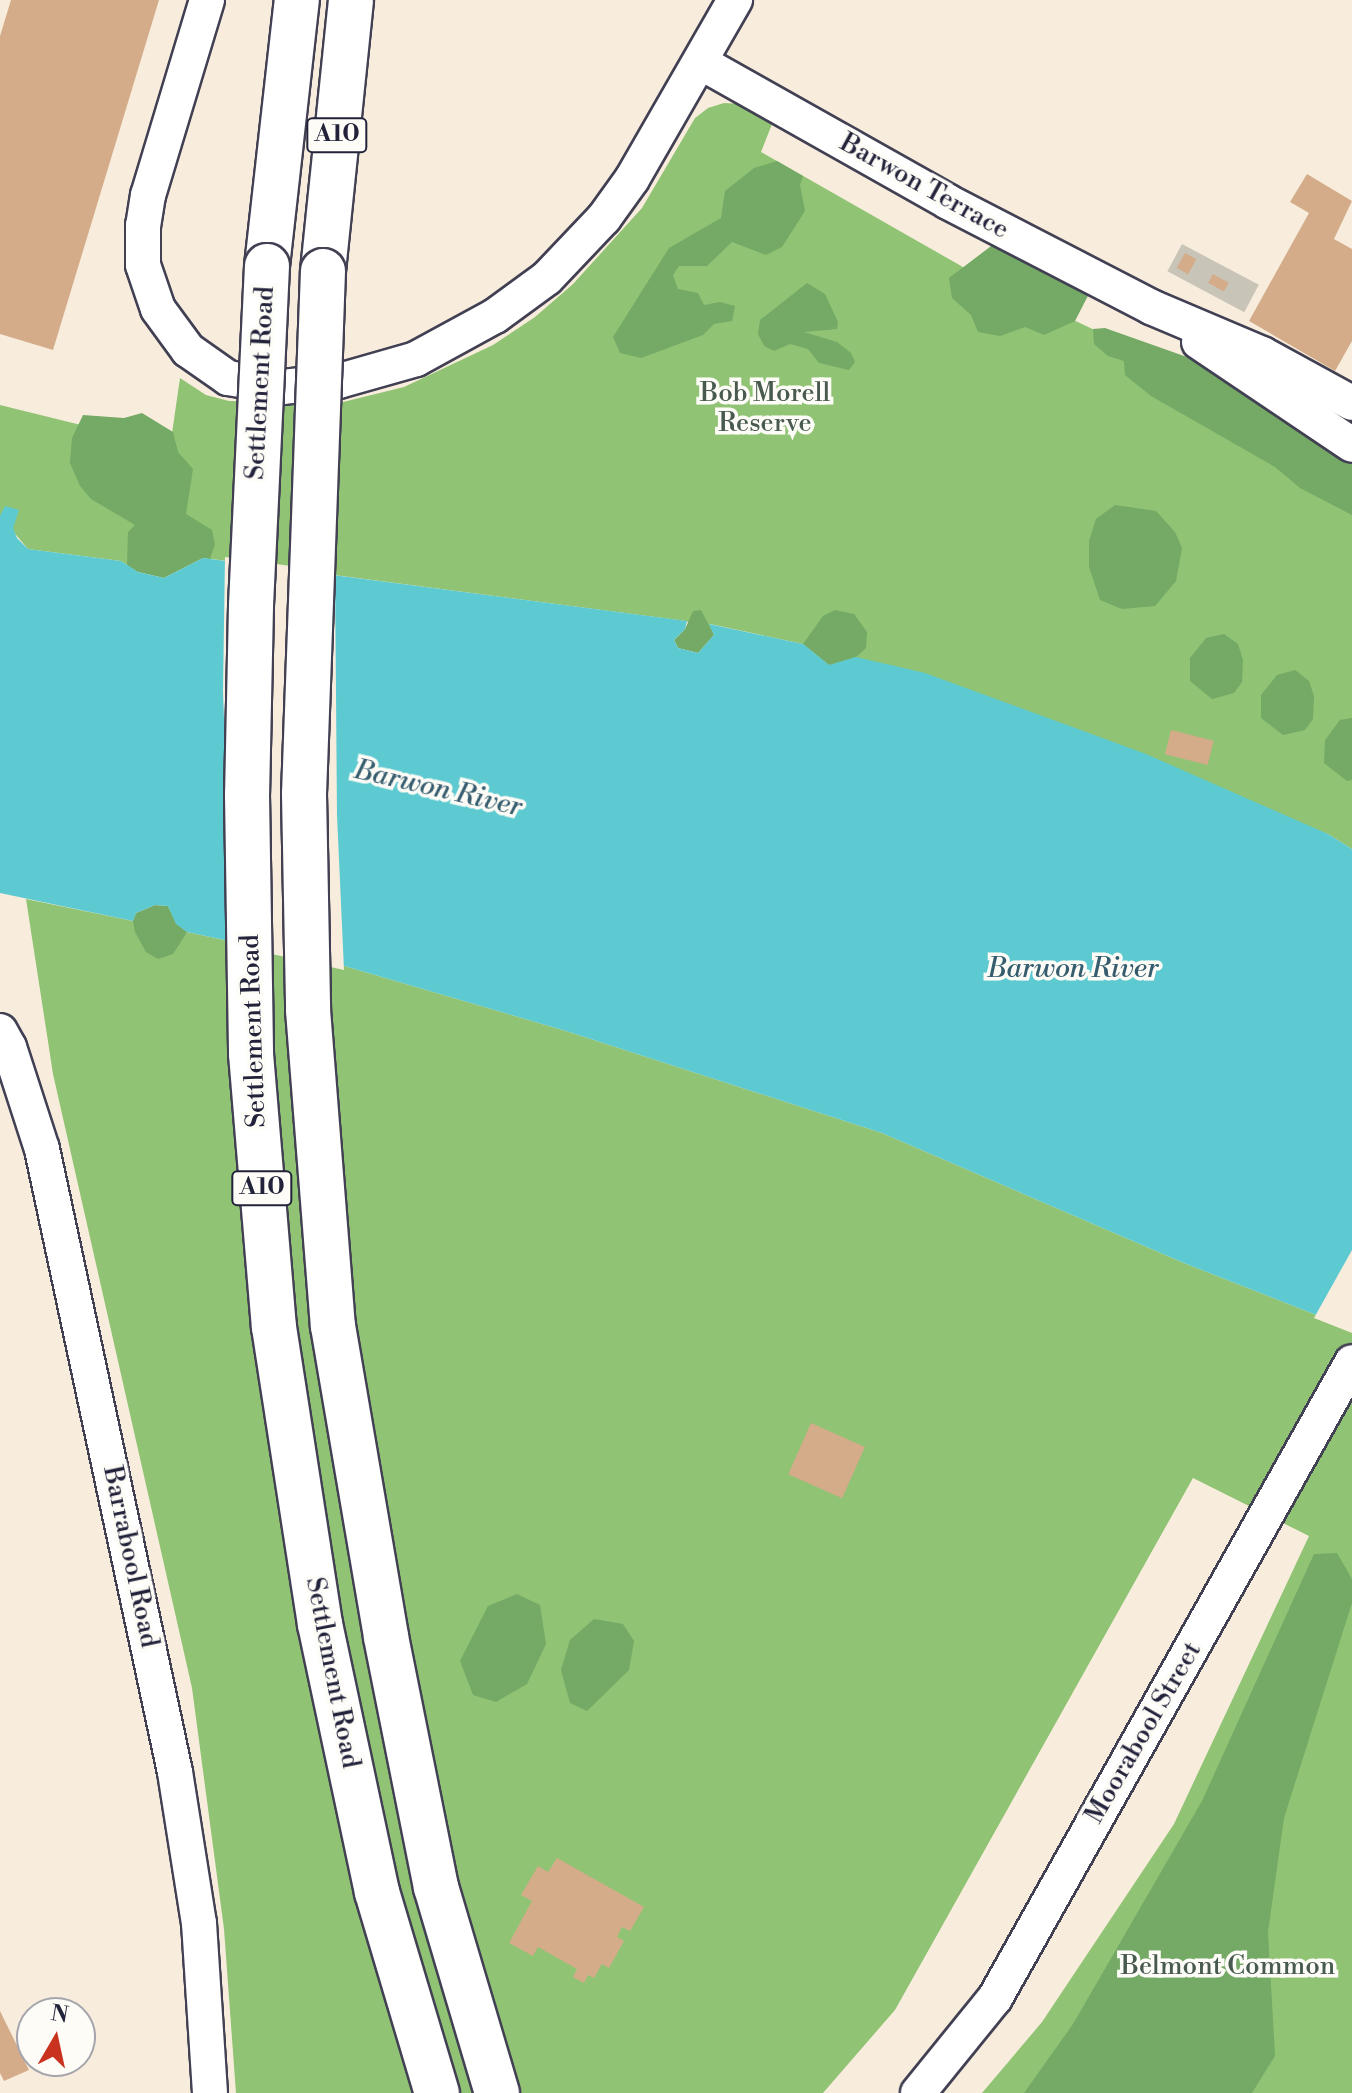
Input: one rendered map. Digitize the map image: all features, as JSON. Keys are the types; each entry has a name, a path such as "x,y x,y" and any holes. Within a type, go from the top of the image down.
{"highway":[{"name":"Settlement Road","path":"297,0 267,266 251,606 247,795 251,1054 274,1327 320,1624 373,1877 437,2093"},
{"name":"Settlement Road","path":"351,0 323,271 304,794 308,1010 333,1326 386,1637 436,1887 497,2093"}],"street":[{"path":"207,0 148,195 143,265 158,309 188,350 228,378 270,387 325,383 387,369 442,347 518,301 568,259 604,218 650,150 735,0"},
{"name":"Barwon Terrace","path":"700,62 948,202 1151,307 1262,354 1352,403"},
{"name":"Barwon Terrace","path":"1151,307 1352,445"},
{"name":"Barrabool Road","path":"0,1031 9,1047 42,1149 175,1772 197,1910 210,2093"},
{"name":"Moorabool Street","path":"918,2093 995,1998 1352,1362"}],"shaded area":[{"path":"1182,244 1259,285 1244,312 1167,271"}],"green space":[{"name":"Bob Morell Reserve","path":"724,103 742,104 759,112 762,119 774,119 761,152 970,271 1196,378 1352,484 1352,849 1328,834 829,665 803,644 710,624 714,635 686,621 204,558 138,572 121,561 28,549 0,516 0,405 170,447 180,378 206,395 229,401 343,402 404,387 493,345 535,317 573,284 642,208 695,118 708,108"},
{"path":"777,161 803,176 800,185 805,211 782,247 766,255 732,242 707,266 679,266 673,275 678,289 698,293 704,305 720,302 735,306 732,321 714,324 703,335 641,358 620,353 613,337 669,248 721,218 725,191 754,168"},
{"path":"999,240 1092,288 1075,321 1044,335 1025,327 1000,336 978,332 971,315 952,298 949,278"},
{"path":"807,283 825,294 838,322 837,329 804,332 837,342 851,353 855,362 849,370 819,363 808,349 790,344 774,351 764,346 758,334 760,320"},
{"path":"1105,328 1218,368 1352,456 1352,515 1300,488 1275,467 1151,396 1125,375 1124,361 1108,356 1094,344 1093,329"},
{"path":"142,413 173,432 178,452 193,469 186,514 212,530 215,544 210,559 203,558 164,578 138,572 127,565 128,532 135,525 91,499 80,486 70,463 72,438 83,415 124,418"},
{"path":"1115,505 1156,511 1175,532 1182,548 1176,581 1155,606 1122,609 1100,600 1089,567 1089,541 1096,519"},
{"path":"701,610 714,635 698,653 678,648 674,640 685,629 693,611"},
{"path":"835,610 854,614 867,632 866,648 856,657 829,665 803,644 823,616"},
{"path":"1224,634 1238,644 1243,660 1242,682 1234,693 1212,699 1190,681 1190,658 1206,638"},
{"path":"1295,670 1309,681 1314,696 1313,719 1305,730 1283,735 1261,718 1261,695 1277,675"},
{"path":"1352,718 1352,780 1347,781 1324,763 1325,740 1340,720"},
{"name":"Belmont Common","path":"26,899 133,921 136,913 187,932 341,965 566,1031 882,1133 1184,1263 1352,1329 1352,2093 982,2093 1042,2022 1174,1824 1309,1536 1193,1478 895,2010 823,2093 236,2093 224,1929 192,1688 53,1074"},
{"path":"155,905 168,906 176,923 187,932 173,954 158,959 146,952 135,932 133,921 136,913"},
{"name":"Belmont Common","path":"1337,1553 1352,1579 1352,1603 1284,1818 1268,1932 1275,2056 1252,2093 1024,2093 1073,2024 1202,1801 1314,1554"},
{"path":"517,1594 540,1605 546,1644 527,1684 496,1702 473,1695 460,1661 488,1606"},
{"path":"594,1619 623,1624 634,1641 629,1670 587,1711 570,1703 561,1670 570,1640"}],"water":[{"name":"Barwon River","path":"5,506 19,510 13,528 17,538 28,549 121,561 138,572 164,578 203,558 687,621 685,629 674,640 678,648 698,653 714,635 709,624 803,644 829,665 856,657 925,673 1146,754 1328,834 1352,849 1352,1329 1184,1263 882,1133 566,1031 341,965 187,932 176,924 168,906 155,905 136,913 133,921 0,893 0,516"}],"pier":[{"path":"225,557 335,572 337,815 344,970 232,945 223,691"},
{"path":"1352,1250 1352,1333 1314,1318"}],"building":[{"path":"11,0 159,0 53,350 0,334 0,36"},
{"path":"1307,174 1352,201 1334,239 1352,249 1352,341 1335,371 1249,321 1309,213 1290,202"},
{"path":"1185,253 1196,259 1188,274 1177,268"},
{"path":"1213,274 1229,283 1224,291 1208,283"},
{"path":"1171,730 1214,741 1208,765 1165,754"},
{"path":"811,1423 865,1447 842,1498 788,1474"},
{"path":"557,1858 644,1907 630,1931 622,1927 617,1937 624,1941 609,1968 602,1964 594,1978 588,1975 584,1983 573,1977 577,1969 538,1947 533,1956 509,1943 532,1901 521,1895 538,1866 548,1872"},
{"path":"0,2011 16,2044 16,2076 4,2081 0,2073"}]}
